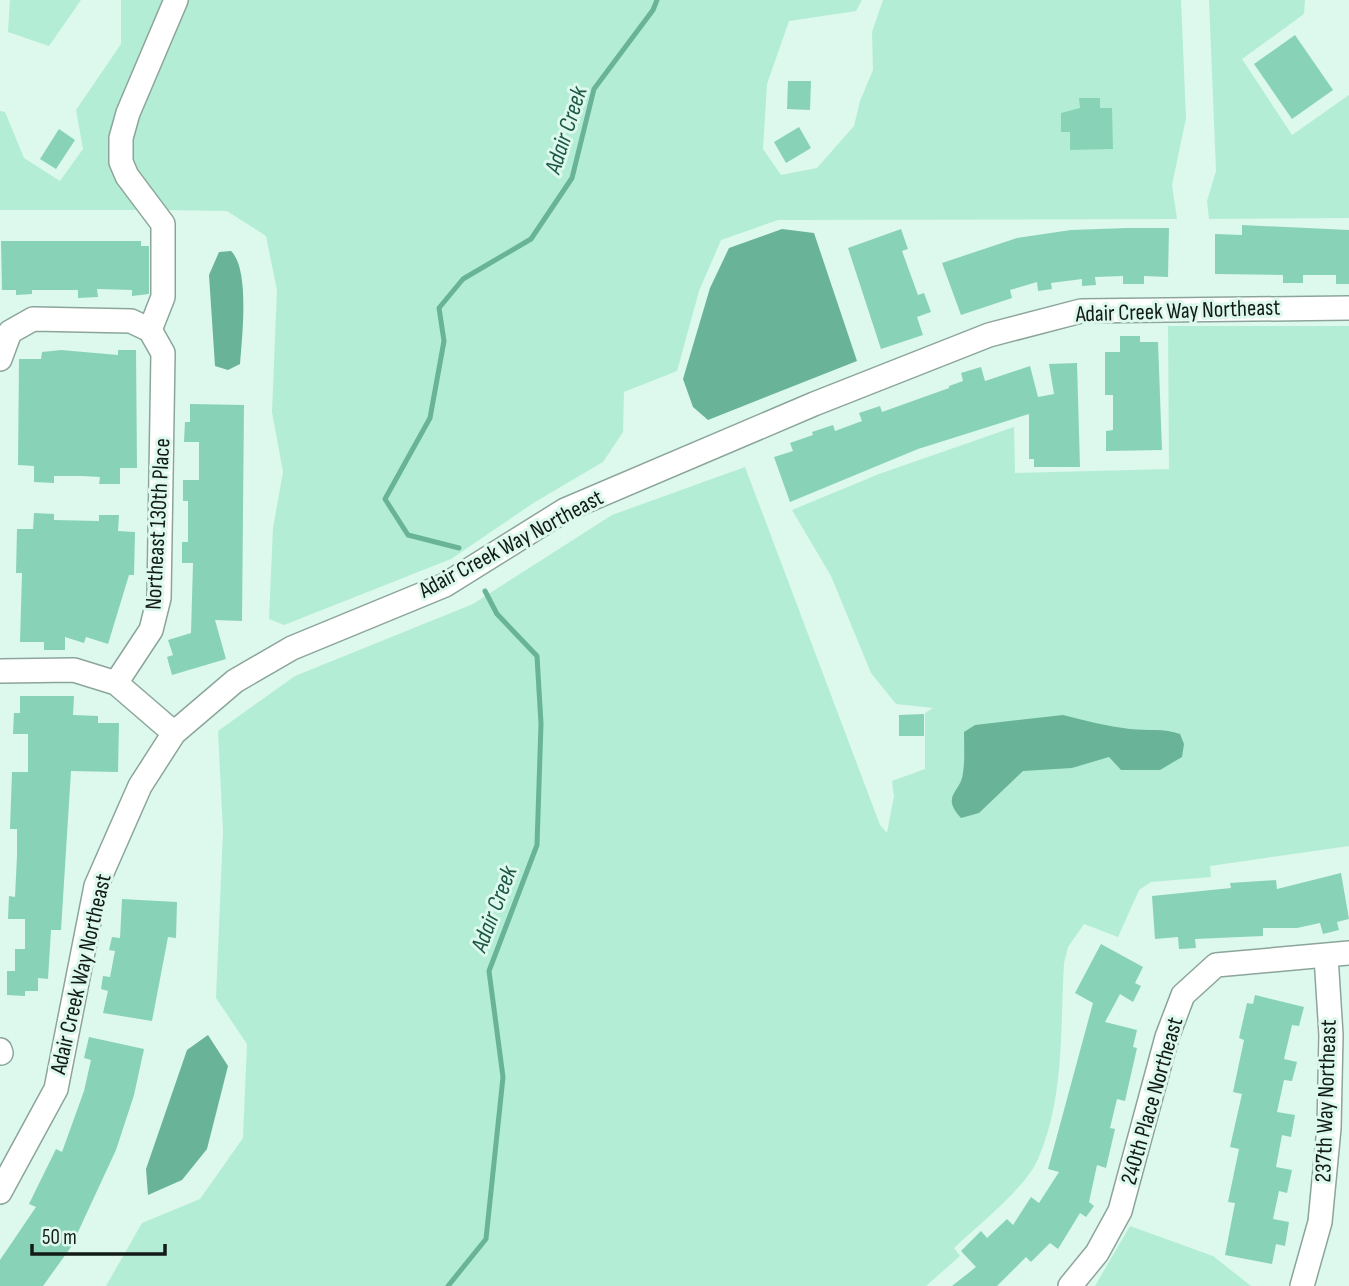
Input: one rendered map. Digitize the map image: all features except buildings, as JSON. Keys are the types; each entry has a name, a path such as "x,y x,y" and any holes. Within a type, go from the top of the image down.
{"street":[{"path":"0,359 10,332 33,319 131,321 150,330 163,298 163,224 127,176 121,162 121,138 128,113 176,0"},
{"name":"Adair Creek Way Northeast","path":"0,1192 56,1088 96,886 140,786 174,733 235,681 292,648 445,585 565,510 802,409 989,335 1081,310 1349,308"},
{"name":"Northeast 130th Place","path":"116,683 151,630 159,598 163,353 150,330"},
{"path":"0,671 74,670 116,683 174,733"},
{"name":"240th Place Northeast","path":"1070,1286 1097,1253 1121,1212 1167,1037 1183,995 1216,965 1349,953"},
{"name":"237th Way Northeast","path":"1302,1286 1320,1222 1329,1128 1331,1035 1326,956"}],"shaded area":[{"path":"10,0 81,0 49,46 8,32"},
{"path":"121,0 165,0 119,113 146,210 0,210 0,111 5,112 24,158 60,181 83,149 76,110 121,44"},
{"path":"183,0 862,0 856,11 789,21 767,84 763,149 781,175 817,168 854,126 860,101 873,70 872,32 883,0 1181,0 1186,118 1172,185 1177,219 778,220 721,240 699,291 677,371 624,392 623,432 603,462 535,502 451,559 284,625 269,619 273,528 283,472 272,412 277,290 266,236 227,211 164,210 136,176 131,158 139,114 178,19"},
{"path":"1209,0 1305,0 1304,14 1242,59 1292,135 1349,95 1349,218 1209,219 1207,201 1216,171"},
{"path":"782,229 814,233 857,361 708,420 693,407 683,379 710,288 729,248"},
{"path":"231,251 241,272 243,321 240,364 228,370 215,366 209,275 219,252"},
{"path":"1168,326 1349,326 1349,846 1210,866 1211,877 1151,882 1139,890 1118,937 1084,924 1068,947 1064,963 1060,1062 1047,1135 1038,1159 1023,1182 954,1248 960,1256 926,1286 106,1286 142,1223 200,1199 243,1138 247,1044 216,998 223,831 218,731 295,676 473,604 612,515 745,467 880,825 887,833 894,796 892,781 925,769 925,713 933,708 896,704 871,673 831,576 792,510 879,474 1014,427 1015,473 1169,469"},
{"path":"1063,715 1121,728 1162,730 1180,734 1184,744 1182,757 1160,770 1121,770 1109,757 1072,768 1023,771 979,813 961,818 952,804 952,799 963,773 964,732 975,725"},
{"path":"208,1035 228,1066 207,1149 182,1180 148,1195 146,1169 187,1050"},
{"path":"1130,1226 1213,1256 1251,1286 1095,1286"}],"waterway":[{"name":"Adair Creek","path":"459,548 408,535 385,499 430,418 444,341 439,308 463,279 531,239 572,178 594,89 653,10 657,0"},
{"name":"Adair Creek","path":"448,1286 486,1239 503,1077 489,971 537,845 541,724 537,656 497,614 485,591"}]}
